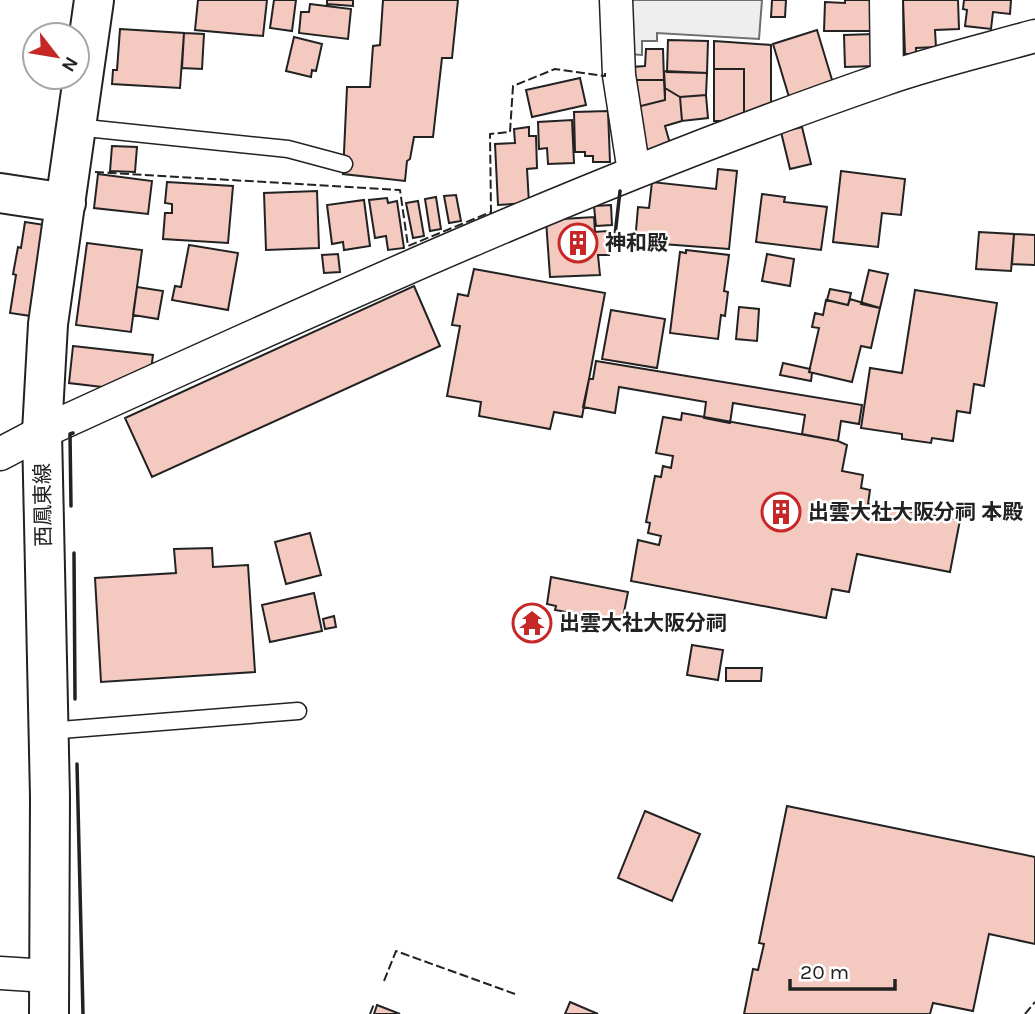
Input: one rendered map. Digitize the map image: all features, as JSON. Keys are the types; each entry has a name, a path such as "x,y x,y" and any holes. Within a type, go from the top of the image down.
{"main road":[{"name":"西鳳東線","path":"49,1014 50,797 42,432 48,324 94,0"},
{"path":"0,193 66,203"}],"street":[{"path":"615,0 619,75 634,172"},
{"path":"886,0 887,78"},
{"path":"0,454 42,432 428,260 634,172 887,78 1035,37"},
{"path":"0,973 48,976"}],"lane":[{"path":"76,127 288,149 344,164"},
{"path":"48,731 298,711"}],"shaded area":[{"path":"627,0 762,0 759,39 657,33 657,41 642,41 642,55 628,54"}],"building":[{"path":"198,0 267,0 263,36 195,30"},
{"path":"274,0 296,0 292,31 270,28"},
{"path":"327,0 353,0 353,6 327,4"},
{"path":"383,0 458,0 452,58 442,58 433,137 414,137 405,181 343,174 347,87 370,87 373,46 380,45"},
{"path":"772,0 786,0 785,17 771,17"},
{"path":"845,0 875,0 875,31 824,31 825,2 845,3"},
{"path":"903,0 958,0 959,29 935,30 936,47 916,48 916,54 905,54"},
{"path":"964,0 1011,0 1010,14 993,12 991,29 965,26 967,10 963,9"},
{"path":"310,4 351,9 348,39 299,33 301,12 309,12"},
{"path":"120,29 184,33 180,88 112,84 113,70 117,70"},
{"path":"817,30 833,83 789,97 773,44"},
{"path":"184,33 204,34 202,69 182,68"},
{"path":"874,34 875,66 845,67 844,35"},
{"path":"294,37 322,44 316,71 312,70 311,77 286,71"},
{"path":"668,40 708,41 707,73 667,72"},
{"path":"714,41 771,45 771,108 744,115 744,69 714,69"},
{"path":"646,49 663,49 664,80 632,80 632,67 645,66"},
{"path":"714,69 744,69 744,121 714,121"},
{"path":"664,71 707,73 706,95 680,97 665,88"},
{"path":"580,78 586,105 532,117 526,90"},
{"path":"632,80 664,80 665,100 637,107"},
{"path":"665,88 680,97 682,121 665,126 671,147 644,156 637,107 665,100"},
{"path":"706,95 708,118 682,121 680,97"},
{"path":"608,111 610,162 593,162 593,156 585,156 585,152 575,152 574,112"},
{"path":"572,120 574,163 548,164 547,148 539,149 538,122"},
{"path":"529,127 529,136 536,136 537,168 527,169 529,203 498,205 495,144 515,143 514,129"},
{"path":"802,127 811,164 790,169 781,132"},
{"path":"112,146 137,147 135,172 110,171"},
{"path":"718,169 737,171 729,249 635,242 638,207 649,208 652,182 716,189"},
{"path":"841,171 905,179 901,215 882,213 878,247 833,242"},
{"path":"98,174 152,181 148,214 94,208"},
{"path":"167,182 233,186 228,243 163,239 165,213 172,213 172,204 165,203"},
{"path":"317,191 319,248 266,250 264,193"},
{"path":"762,194 785,197 784,202 827,207 821,250 756,242"},
{"path":"456,195 461,221 449,223 444,196"},
{"path":"436,197 441,229 430,231 425,199"},
{"path":"387,198 388,203 397,201 404,248 388,250 386,236 375,238 369,200"},
{"path":"364,200 370,246 344,250 343,242 332,244 327,205"},
{"path":"418,201 424,236 413,238 406,203"},
{"path":"611,205 612,225 596,226 594,206"},
{"name":"神和殿","path":"594,217 595,232 607,231 609,255 598,255 600,275 550,277 546,220"},
{"path":"25,222 45,225 31,316 10,313 16,275 13,274"},
{"path":"979,232 1014,234 1011,271 976,269"},
{"path":"1014,234 1035,235 1035,265 1012,264"},
{"path":"87,243 142,250 131,332 76,325"},
{"path":"189,245 238,253 228,310 172,300 175,286 181,287"},
{"path":"686,250 729,255 724,291 728,292 725,316 721,315 718,339 670,333 680,252 686,253"},
{"path":"338,254 340,272 324,273 322,255"},
{"path":"767,254 794,259 790,286 762,281"},
{"path":"474,269 605,293 582,417 554,412 550,429 479,416 481,402 447,396 460,326 452,325 458,294 468,296"},
{"path":"869,270 888,274 880,308 861,304"},
{"path":"414,286 440,346 152,477 125,418"},
{"path":"137,287 163,291 158,319 133,315"},
{"path":"830,289 851,293 848,305 827,300"},
{"path":"915,290 997,303 984,386 974,384 970,413 957,411 953,441 932,438 931,443 902,439 902,434 861,428 870,368 902,373"},
{"path":"850,299 880,308 871,348 861,346 852,382 809,372 819,328 812,327 815,313 823,315 826,300 848,305"},
{"path":"739,307 759,309 757,341 736,339"},
{"path":"611,310 665,319 657,368 602,359"},
{"path":"73,346 153,355 151,370 119,389 69,383"},
{"path":"596,361 862,405 859,424 841,421 838,441 802,434 805,415 733,403 730,423 704,418 706,402 619,387 615,413 583,407"},
{"path":"783,363 810,369 811,381 780,375"},
{"name":"出雲大社大阪分祠 本殿","path":"682,413 838,441 847,445 842,471 863,475 861,488 870,490 868,504 960,520 950,572 857,554 849,592 832,589 826,618 631,581 638,540 659,545 661,536 648,533 650,523 646,522 655,476 661,477 663,466 671,468 673,456 656,453 663,417 681,420"},
{"path":"310,533 321,575 286,584 275,542"},
{"path":"212,548 213,567 248,565 255,672 101,682 95,578 176,573 174,549"},
{"path":"551,577 628,592 622,622 555,610 556,606 547,604"},
{"path":"314,593 322,631 270,642 262,605"},
{"path":"334,616 336,627 325,629 323,619"},
{"path":"692,645 723,650 718,680 687,675"},
{"path":"726,668 762,668 761,681 726,681"},
{"path":"787,806 1035,857 1035,944 989,934 973,1011 933,1003 930,1014 744,1014 753,969 758,970 764,944 759,943"},
{"path":"645,811 700,834 672,901 618,878"},
{"path":"570,1002 598,1014 565,1014"},
{"path":"377,1005 400,1014 374,1014"}],"fence":[{"path":"95,172 400,190 408,246 491,212 490,134 510,132 513,86 555,69 605,76 605,73"},
{"path":"384,981 396,951 515,994"},
{"path":"1025,1014 1035,1002"},
{"path":"370,1014 374,1004"}],"wall":[{"path":"614,244 620,191"},
{"path":"71,506 70,434 73,433"},
{"path":"74,553 75,699"},
{"path":"77,764 83,1014"}],"place":[{"name":"神和殿","path":"578,243"},
{"name":"出雲大社大阪分祠 本殿","path":"781,512"},
{"name":"出雲大社大阪分祠","path":"532,623"}]}
